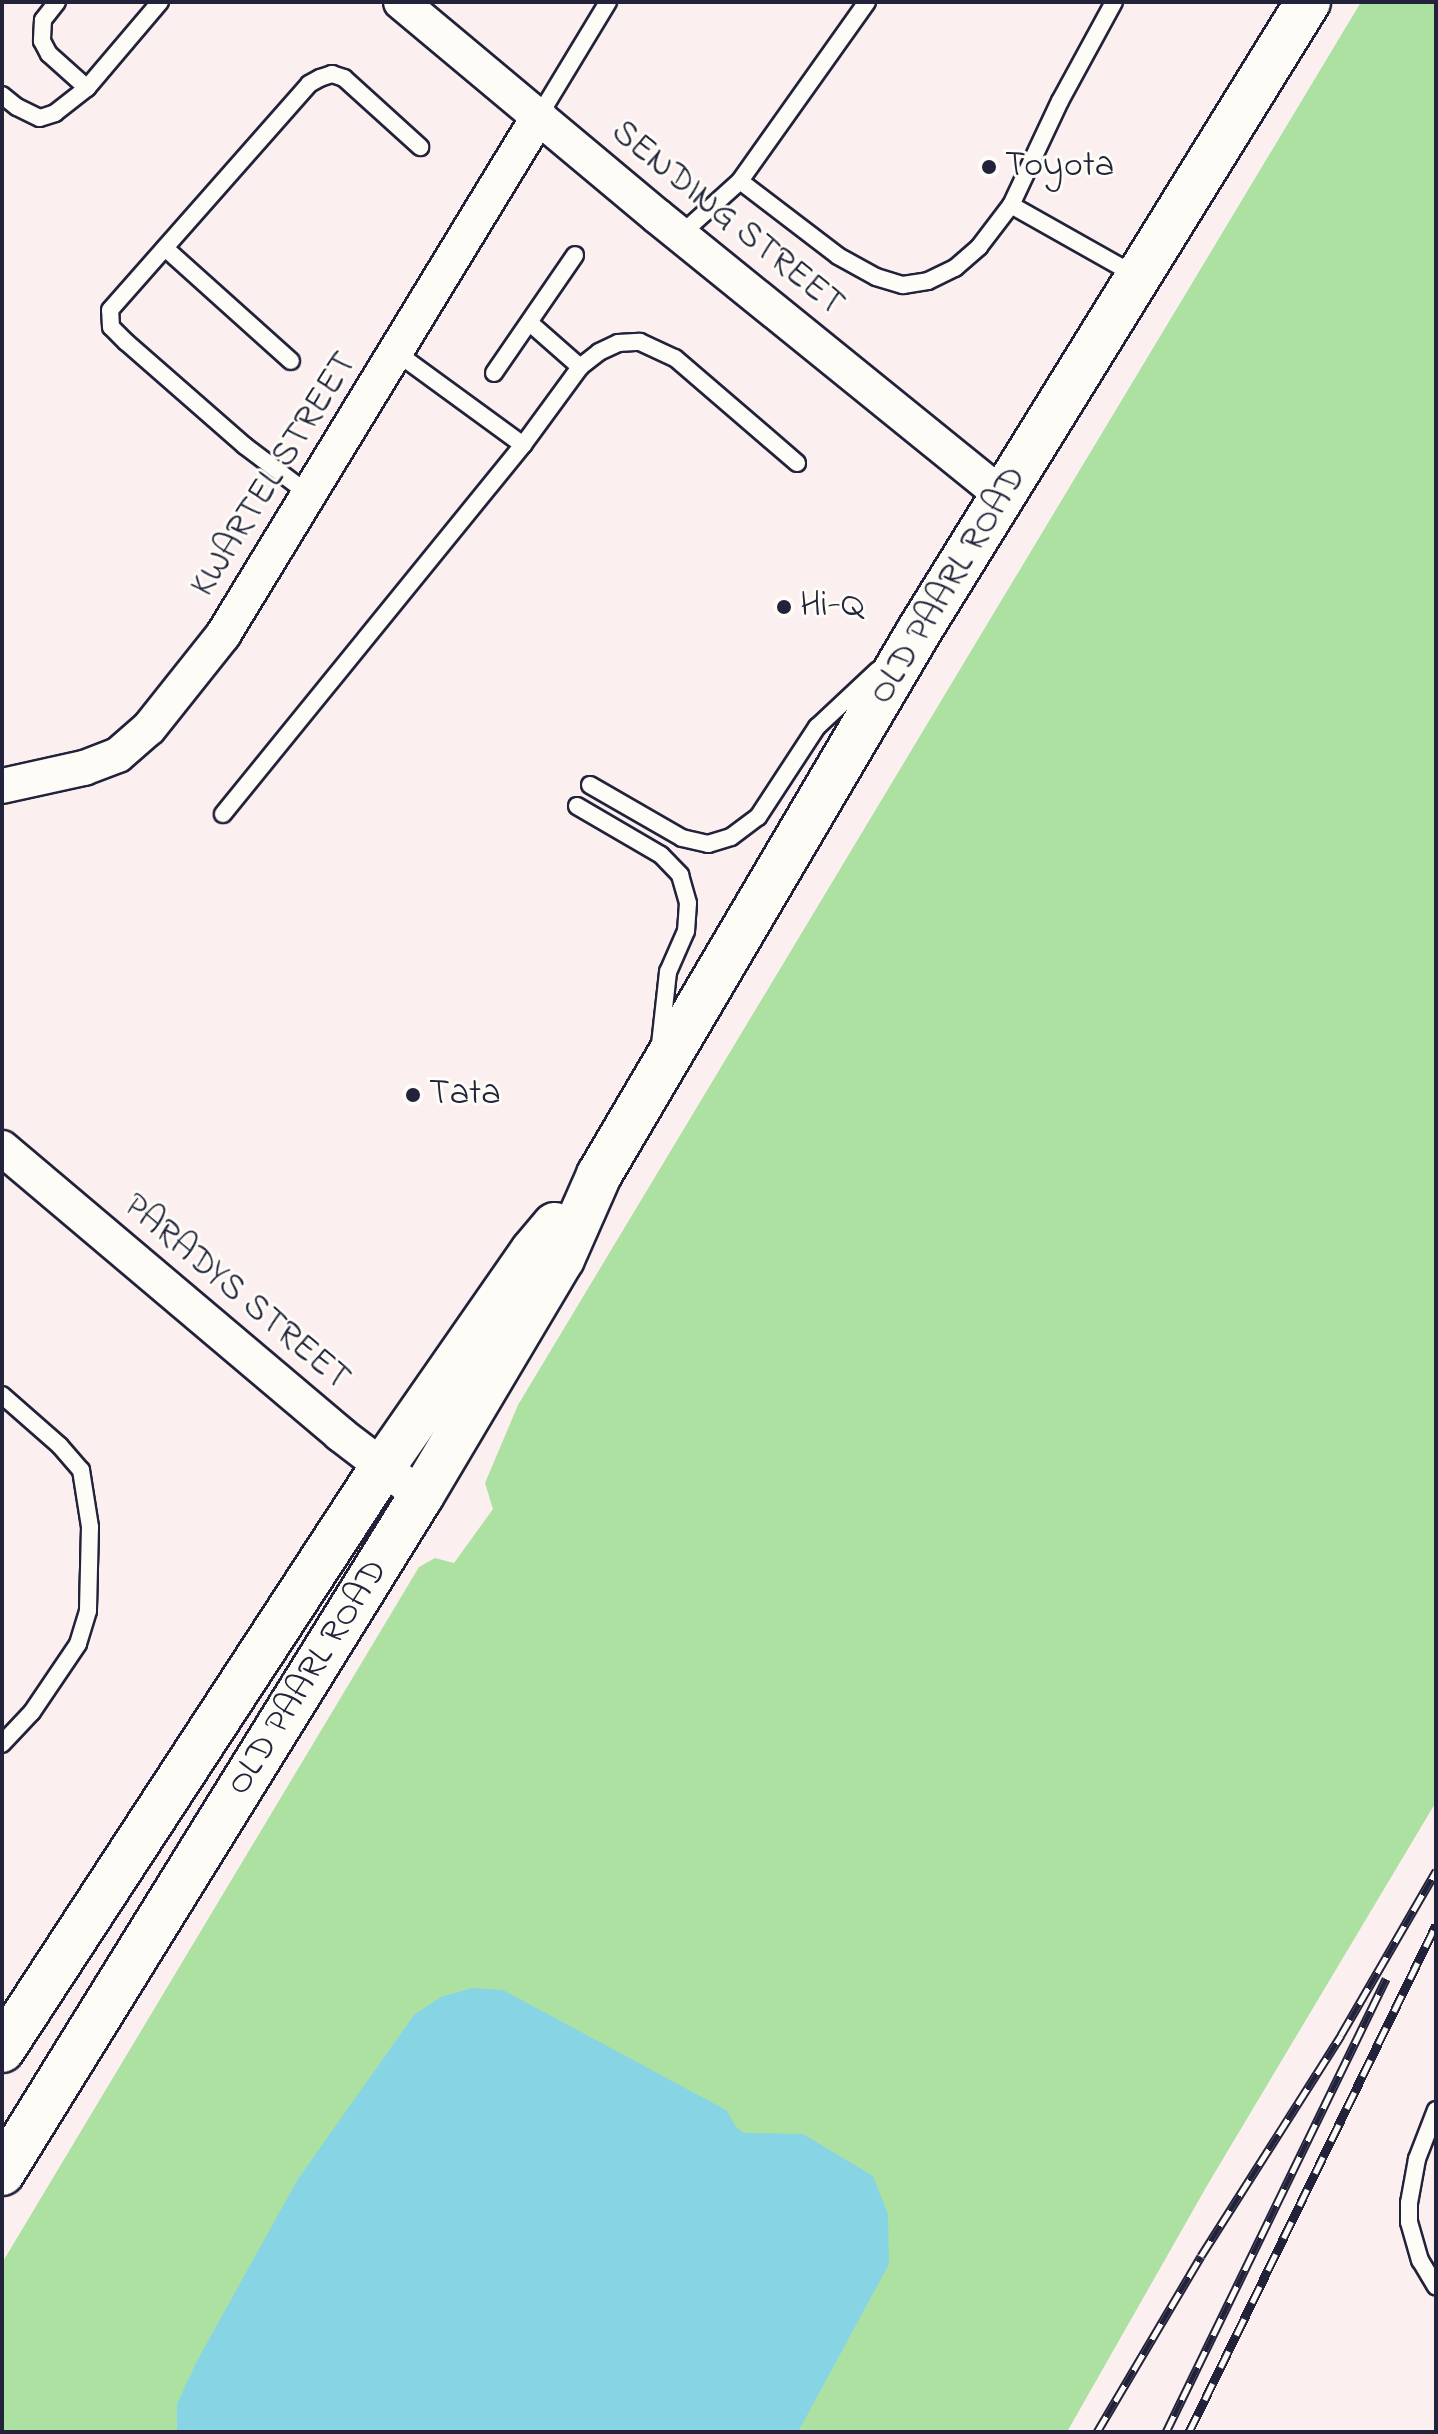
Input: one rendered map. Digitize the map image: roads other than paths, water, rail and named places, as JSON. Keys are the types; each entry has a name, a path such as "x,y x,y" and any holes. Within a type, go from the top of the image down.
{"main road":[{"name":"OLD PAARL ROAD","path":"2,2173 421,1496 562,1259 599,1175 919,631 1308,2"},
{"name":"OLD PAARL ROAD","path":"2,2050 382,1468 533,1251 599,1175"}],"street":[{"name":"SENDING STREET","path":"401,2 680,235 1003,496"},
{"name":"KWARTEL STREET","path":"2,786 84,768 118,755 149,728 223,635 539,116"},
{"name":"PARADYS STREET","path":"2,1148 382,1468 421,1496"}],"lane":[{"path":"57,2 43,20 42,41 49,54 87,88"},
{"path":"2,95 40,118 74,101 160,2"},
{"path":"539,116 608,2"},
{"path":"680,235 740,181 867,2"},
{"path":"740,181 838,256 876,277 903,285 928,281 955,268 979,247 1011,205 1060,101 1114,2"},
{"path":"310,495 245,446 111,327 110,310 309,84 320,78 332,74 344,78 420,147"},
{"path":"1011,205 1140,278"},
{"path":"165,248 291,361"},
{"path":"494,373 575,255"},
{"path":"530,323 580,367"},
{"path":"223,814 523,445 580,367 599,352 618,343 640,342 675,358 797,463"},
{"path":"397,353 523,445"},
{"path":"590,785 682,838 708,844 731,837 758,817 817,727 919,631"},
{"path":"577,806 661,855 680,875 688,903 686,931 668,972 656,1079"},
{"path":"2,1395 60,1446 81,1470 87,1495 90,1557 88,1611 78,1644 32,1712 2,1744"},
{"path":"1436,2110 1417,2159 1409,2222 1420,2260 1436,2287"}],"water":[{"path":"472,1988 503,1990 726,2110 736,2127 744,2133 803,2134 873,2176 888,2214 889,2264 798,2432 177,2432 177,2404 197,2361 298,2179 414,2015 441,1997"}],"railway":[{"path":"1097,2432 1201,2256 1341,2035 1436,1871"},
{"path":"1189,2432 1436,1925"},
{"path":"1166,2432 1386,1979"}],"place":[{"name":"Toyota","path":"989,167"},
{"name":"Hi-Q","path":"784,607"},
{"name":"Tata","path":"413,1095"}]}
